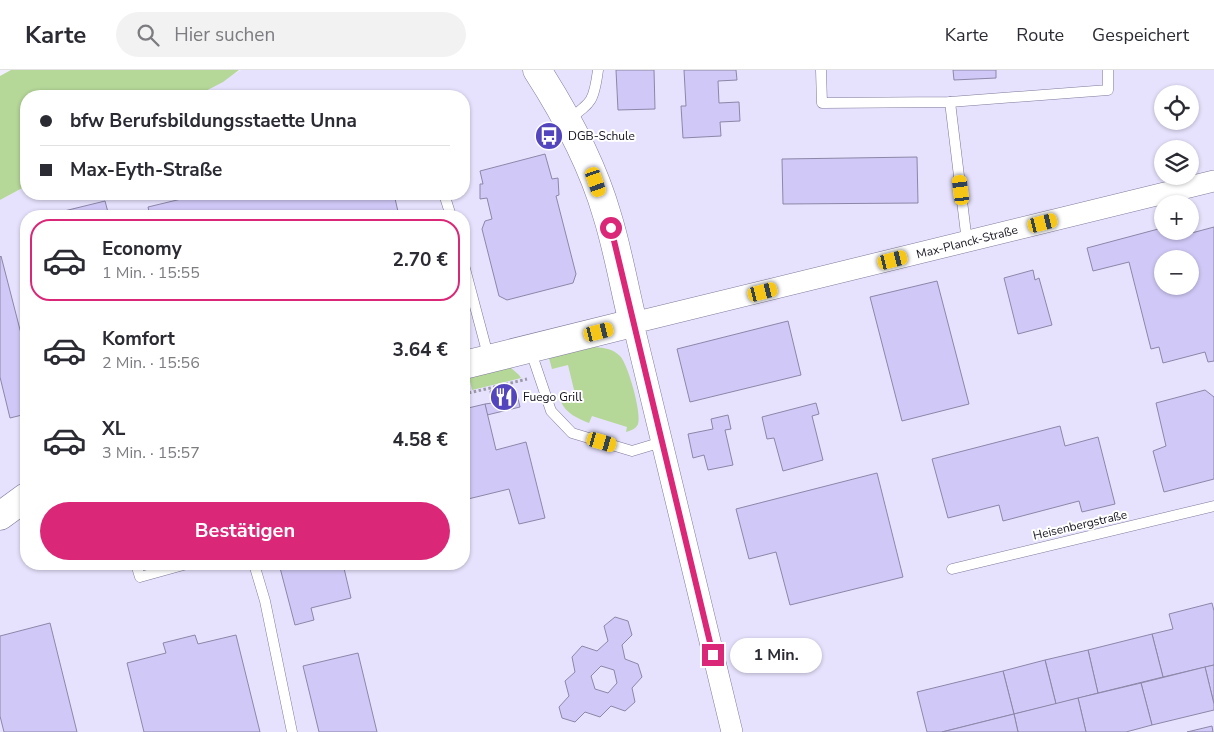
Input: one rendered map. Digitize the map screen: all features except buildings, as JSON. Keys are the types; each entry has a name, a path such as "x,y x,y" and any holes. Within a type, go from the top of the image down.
{"main road":[{"path":"537,70 567,120 587,160 607,214 633,323"},
{"name":"Max-Planck-Straße","path":"476,362 633,323"},
{"path":"0,516 20,501"}],"street":[{"name":"Max-Planck-Straße","path":"633,323 1214,181"},
{"path":"633,323 732,732"}],"lane":[{"path":"567,120 586,106 595,93 598,70"},
{"path":"821,70 822,103 950,102 1108,90 1108,70"},
{"path":"950,102 967,242"},
{"path":"470,314 476,362"},
{"path":"530,348 551,411 572,433 632,451 662,442"},
{"name":"Heisenbergstraße","path":"952,569 1214,506"},
{"path":"138,570 140,576 164,570"},
{"path":"256,570 265,601 292,732"}],"path":[{"path":"470,393 539,376"}],"shaded area":[{"path":"241,70 1214,70 1214,732 0,732 0,200 20,189 20,200 470,200 470,90 206,90"}],"green space":[{"path":"11,70 239,70 223,82 208,90 20,90 20,189 0,200 0,76"},
{"path":"595,347 615,352 620,356 627,369 636,400 639,419 637,426 626,432 627,427 592,416 589,423 576,417 569,413 561,402 576,398 568,365 552,369 549,358"},
{"path":"510,367 521,378 472,390 470,377"}],"place":[{"name":"DGB-Schule","path":"549,136"},
{"name":"Fuego Grill","path":"504,397"}],"route":[{"path":"611,228 713,655"}]}
